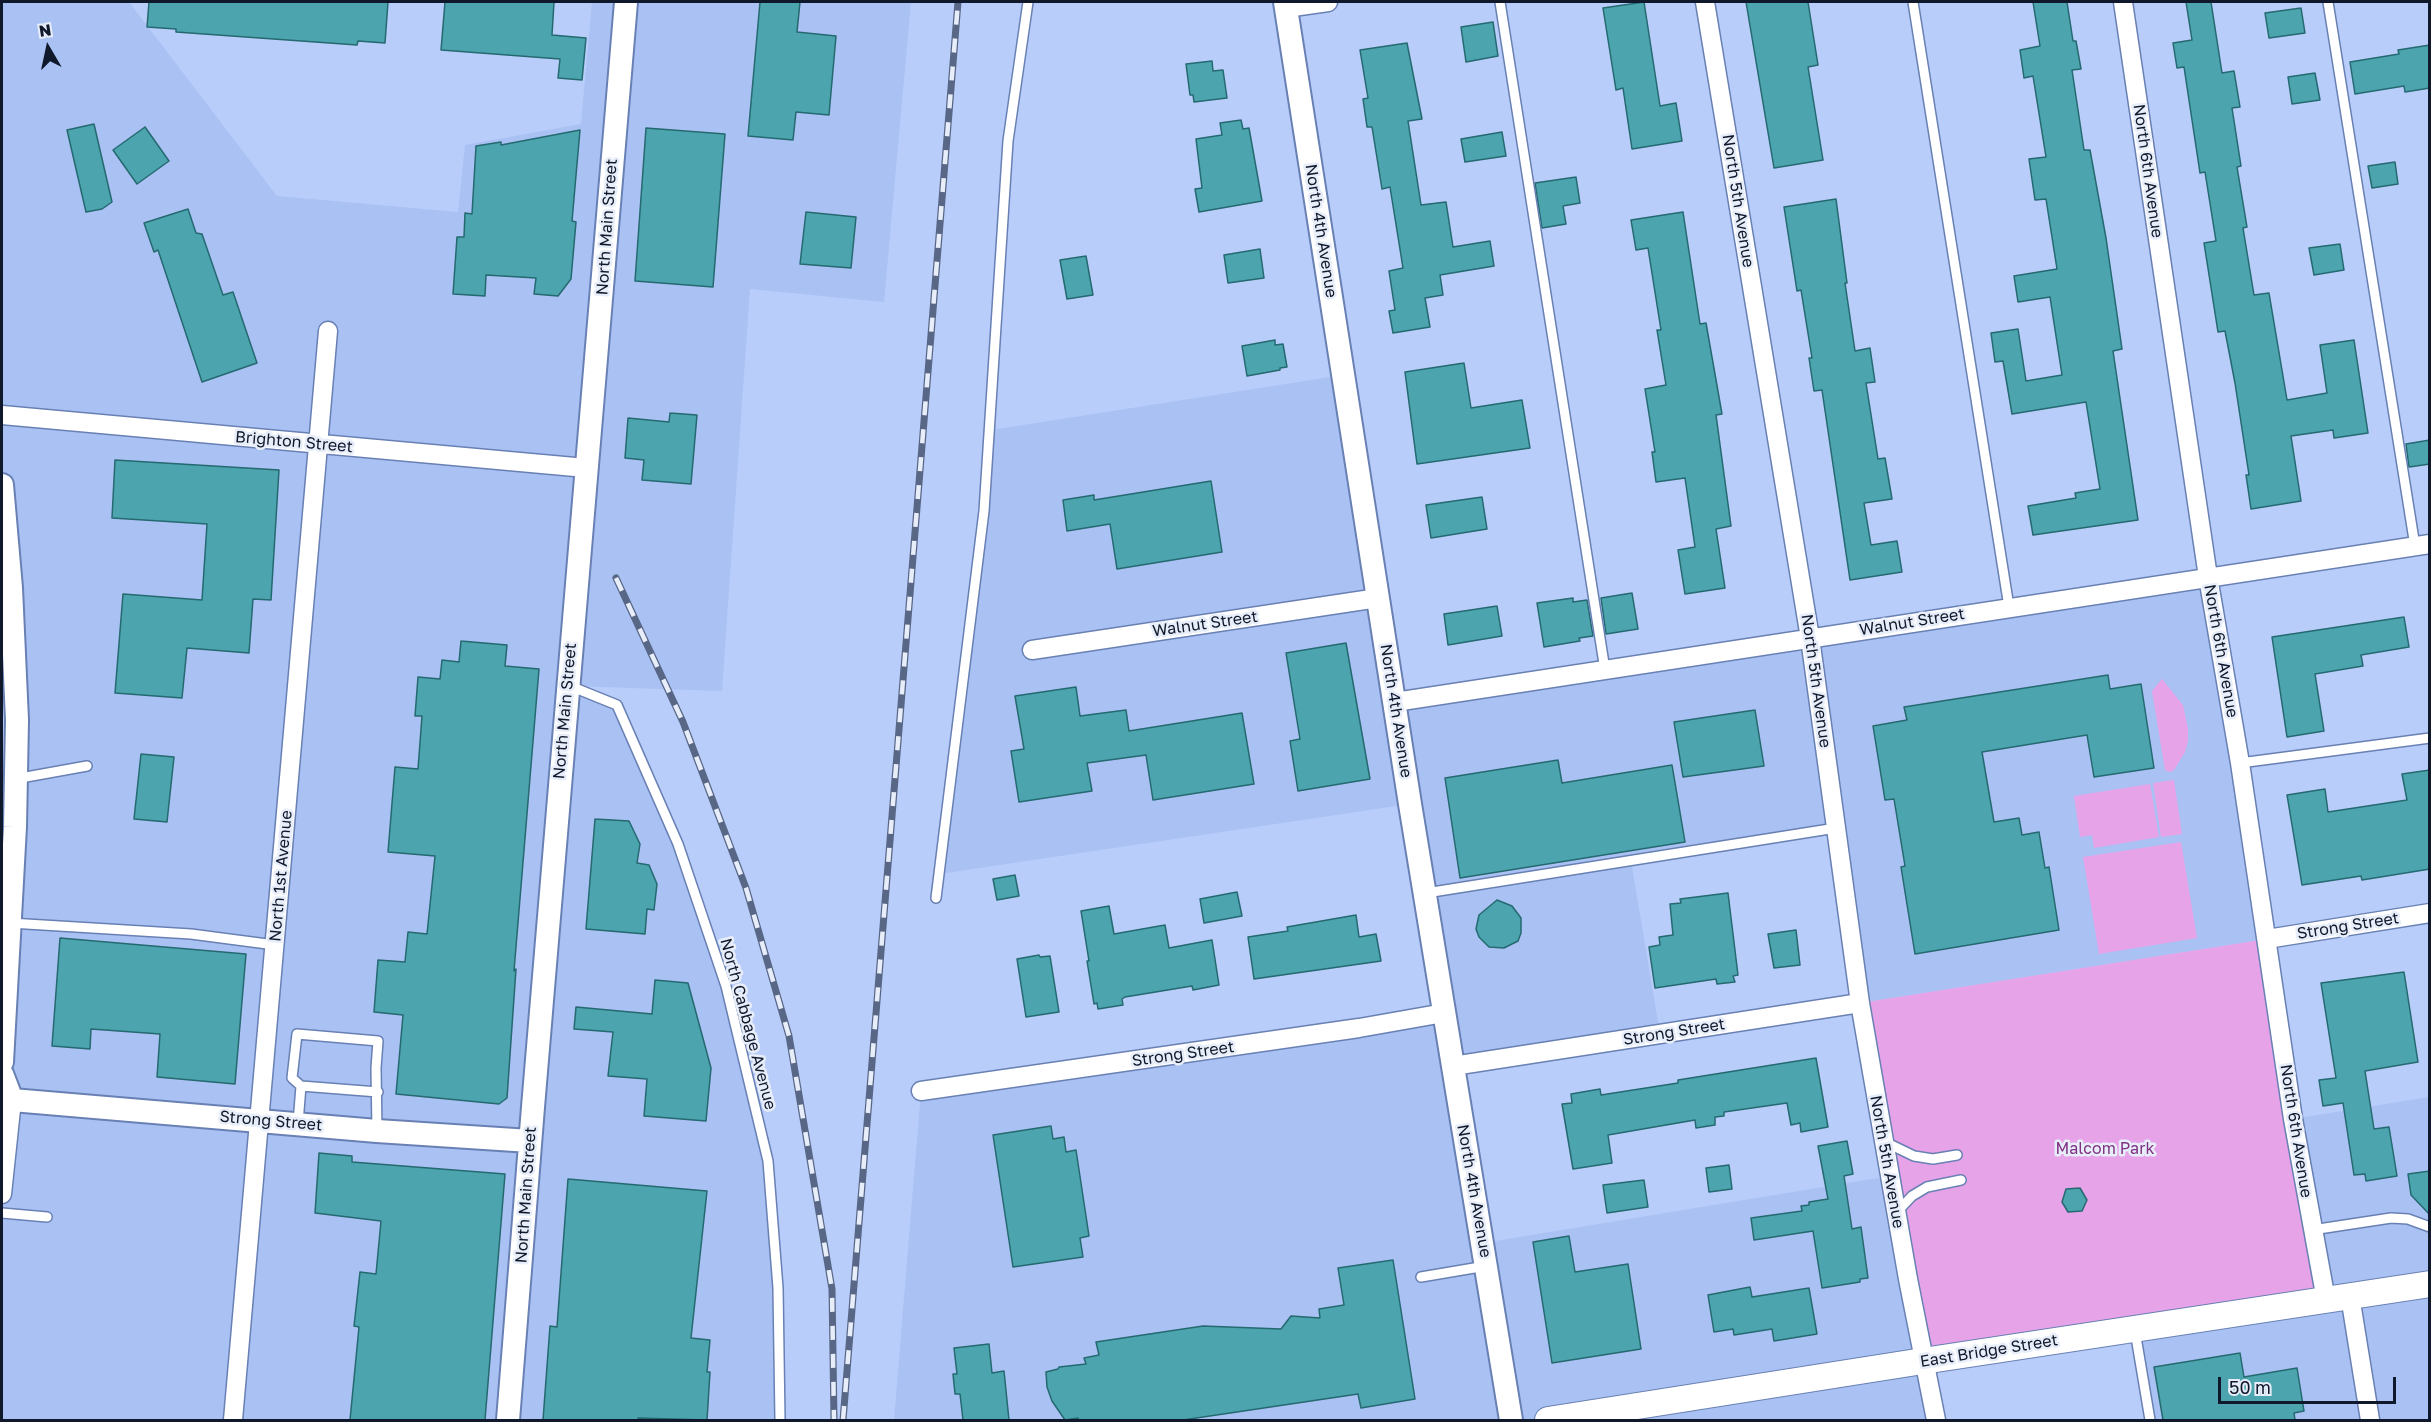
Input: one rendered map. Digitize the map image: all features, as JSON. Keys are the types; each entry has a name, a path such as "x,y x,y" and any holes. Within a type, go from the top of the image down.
{"main road":[{"name":"East Bridge Street","path":"1548,1420 2430,1284"}],"street":[{"name":"North Main Street","path":"508,1420 567,686 626,2"},
{"path":"1286,5 1328,2"},
{"name":"North 5th Avenue","path":"1705,2 1810,638 1860,1003 1896,1213 1936,1420"},
{"name":"North 6th Avenue","path":"2123,2 2208,577 2240,763 2293,1119 2312,1230 2338,1298 2370,1420"},
{"name":"North 4th Avenue","path":"1286,5 1378,598 1511,1420"},
{"name":"North 1st Avenue","path":"233,1420 328,331"},
{"name":"Brighton Street","path":"2,415 586,468"},
{"path":"2,485 11,588 17,720 10,923 2,1062"},
{"name":"Walnut Street","path":"1395,702 2422,545"},
{"name":"Walnut Street","path":"1032,650 1378,598"},
{"name":"Strong Street","path":"2267,939 2430,913"},
{"name":"Strong Street","path":"1453,1066 1860,1003"},
{"name":"Strong Street","path":"921,1092 1348,1030 1444,1013"},
{"path":"2,1074 12,1100 2,1194"},
{"name":"Strong Street","path":"12,1100 377,1131 530,1141"}],"lane":[{"path":"936,898 984,511 1008,141 1028,2"},
{"path":"1500,2 1605,670"},
{"path":"1913,2 2009,607"},
{"path":"2328,2 2422,545"},
{"name":"North Cabbage Avenue","path":"567,686 617,705 678,844 726,986 768,1161 778,1288 780,1420"},
{"path":"2240,763 2430,738"},
{"path":"15,779 87,766"},
{"path":"1426,893 1836,828"},
{"path":"10,923 191,934 275,945"},
{"path":"377,1131 378,1092 376,1068 378,1041 297,1034 292,1078 301,1086 378,1092"},
{"path":"298,1124 301,1086"},
{"path":"1884,1141 1914,1156 1933,1159 1957,1155"},
{"path":"1896,1213 1912,1197 1927,1187 1961,1180"},
{"path":"2,1213 47,1217"},
{"path":"2312,1230 2391,1218 2408,1220 2430,1227"},
{"path":"1420,1277 1487,1265"},
{"path":"2134,1329 2150,1420"}],"shaded area":[{"path":"2,2 129,2 277,196 458,212 465,145 581,124 592,2 911,2 884,302 750,289 722,691 570,686 617,705 678,844 726,986 768,1161 780,1420 2,1420 2,1194 12,1100 2,1074 11,902 2,485"},
{"path":"1343,375 1395,702 2208,577 2267,939 1860,1003 1836,828 1631,861 1660,1034 1453,1066 1483,1243 1890,1176 1936,1420 894,1420 921,1091 1444,1013 1410,804 939,874 991,430"},
{"path":"2429,1097 2429,1420 2150,1420 2134,1329 2293,1119"}],"green space":[{"path":"2162,679 2183,705 2188,729 2185,752 2174,770 2170,772 2165,770 2152,691"},
{"path":"2174,780 2182,834 2161,837 2153,783"},
{"path":"2150,784 2159,837 2094,848 2092,835 2080,837 2074,796"},
{"path":"2181,842 2197,938 2099,954 2083,857"},
{"name":"Malcom Park","path":"2267,939 2326,1300 1923,1361 1860,1003"}],"building":[{"path":"149,2 388,2 385,43 358,41 357,45 176,32 176,29 147,27"},
{"path":"445,2 554,2 552,35 586,38 582,80 558,78 560,59 441,50"},
{"path":"760,2 800,2 797,32 836,36 829,115 796,112 793,140 748,136"},
{"path":"1644,2 1660,106 1676,103 1682,141 1632,149 1623,88 1616,90 1603,8"},
{"path":"1746,2 1808,2 1818,65 1808,67 1823,160 1774,168"},
{"path":"2033,2 2067,2 2073,41 2076,41 2081,69 2072,70 2084,150 2090,150 2106,238 2122,349 2113,351 2138,520 2033,535 2028,506 2076,498 2075,493 2100,489 2086,402 2012,414 2003,361 1995,362 1991,333 2018,329 2026,381 2062,375 2050,297 2018,302 2014,276 2057,269 2046,199 2035,200 2029,159 2046,157 2033,76 2024,78 2020,50 2040,46"},
{"path":"2186,2 2211,2 2222,73 2234,71 2240,107 2232,108 2241,166 2237,167 2247,227 2243,228 2254,295 2269,293 2287,400 2327,393 2320,345 2354,340 2368,433 2334,438 2333,430 2291,436 2301,501 2251,509 2246,475 2249,475 2235,383 2225,331 2218,332 2204,243 2216,241 2205,172 2200,173 2184,67 2177,68 2173,43 2192,40"},
{"path":"2301,8 2305,33 2269,38 2265,13"},
{"path":"1493,22 1498,56 1466,62 1461,27"},
{"path":"1407,43 1422,119 1408,121 1421,205 1446,202 1453,247 1490,241 1494,266 1440,275 1443,295 1425,298 1430,327 1393,333 1389,311 1395,310 1389,271 1403,268 1390,187 1382,189 1372,127 1367,127 1363,99 1368,98 1360,50"},
{"path":"2430,45 2430,88 2405,92 2404,86 2355,94 2350,62 2399,54 2398,50"},
{"path":"1212,61 1213,71 1223,70 1227,98 1194,102 1193,95 1190,95 1186,64"},
{"path":"2315,73 2320,100 2292,104 2288,77"},
{"path":"1241,120 1243,129 1249,128 1262,201 1199,212 1195,189 1202,188 1196,139 1222,135 1220,123"},
{"path":"94,124 112,202 102,209 86,212 67,130"},
{"path":"145,127 169,161 137,184 113,150"},
{"path":"646,128 725,134 713,287 635,281"},
{"path":"580,130 572,221 576,222 571,279 558,296 534,294 536,278 486,275 485,296 453,294 457,237 464,237 465,213 472,214 476,146 501,142 501,145"},
{"path":"1502,132 1506,156 1465,162 1461,139"},
{"path":"2395,162 2398,184 2372,188 2368,166"},
{"path":"1576,177 1580,203 1563,206 1566,224 1542,228 1535,183"},
{"path":"1836,199 1855,351 1870,348 1875,382 1866,383 1878,459 1885,458 1892,499 1864,503 1871,545 1897,541 1902,572 1850,580 1822,390 1814,391 1809,358 1812,358 1801,290 1797,291 1784,207"},
{"path":"188,209 196,233 202,234 223,295 233,292 257,363 202,382 158,250 154,252 144,223"},
{"path":"806,212 856,217 851,268 800,264"},
{"path":"1683,212 1700,324 1706,323 1722,414 1716,415 1731,526 1716,529 1725,588 1685,594 1678,550 1695,547 1685,478 1656,482 1652,452 1655,452 1645,389 1666,385 1657,330 1661,330 1648,248 1636,250 1631,220"},
{"path":"2340,244 2344,270 2314,275 2309,248"},
{"path":"1260,249 1264,278 1228,283 1224,255"},
{"path":"1086,256 1093,295 1067,299 1060,260"},
{"path":"1275,340 1275,345 1283,344 1287,367 1247,376 1242,346"},
{"path":"1464,363 1471,408 1522,400 1530,448 1417,464 1405,372"},
{"path":"670,413 697,415 691,484 642,480 644,460 625,458 628,418 669,422"},
{"path":"2430,440 2430,464 2409,467 2406,444"},
{"path":"115,460 279,470 271,600 253,599 249,653 187,648 182,698 115,693 123,594 202,600 207,524 112,518"},
{"path":"1211,481 1222,552 1117,569 1110,524 1067,531 1063,500 1094,495 1094,500"},
{"path":"1482,497 1487,529 1431,538 1426,505"},
{"path":"1632,593 1638,629 1606,634 1601,598"},
{"path":"1573,598 1573,602 1587,600 1593,636 1579,638 1580,641 1544,647 1537,603"},
{"path":"1497,606 1502,636 1448,645 1444,614"},
{"path":"2404,617 2409,647 2361,655 2363,666 2315,674 2324,731 2287,737 2272,637"},
{"path":"461,641 507,645 505,666 539,669 514,971 516,969 507,1098 499,1104 396,1094 403,1015 374,1012 378,960 405,962 408,932 427,934 435,856 388,852 395,767 418,769 422,716 415,716 418,677 440,679 442,660 459,662"},
{"path":"1346,643 1370,779 1298,791 1290,741 1300,739 1286,653"},
{"path":"2108,675 2110,689 2141,684 2154,768 2094,777 2087,735 1982,752 1994,822 2019,818 2022,835 2039,832 2045,868 2049,867 2059,930 1915,954 1901,867 1905,866 1894,799 1885,800 1873,726 1907,720 1904,707"},
{"path":"1076,687 1080,716 1126,710 1129,731 1242,713 1254,784 1153,800 1146,755 1087,763 1092,791 1019,802 1011,751 1024,749 1015,696"},
{"path":"1755,710 1764,766 1683,777 1674,722"},
{"path":"141,754 174,757 167,822 134,819"},
{"path":"1558,760 1562,783 1672,765 1685,842 1460,878 1445,778"},
{"path":"2430,770 2430,869 2362,880 2361,876 2302,885 2287,795 2325,789 2328,812 2407,800 2402,774"},
{"path":"595,819 629,821 640,844 637,863 649,865 657,884 654,910 647,909 645,934 586,929"},
{"path":"1015,875 1019,896 997,900 993,879"},
{"path":"1237,892 1242,916 1204,923 1200,899"},
{"path":"1728,893 1738,975 1733,976 1735,982 1717,984 1716,979 1655,988 1649,947 1660,945 1659,937 1673,935 1670,904 1681,903 1680,899"},
{"path":"1497,900 1512,906 1521,918 1521,933 1518,941 1504,948 1489,947 1479,937 1476,929 1479,915"},
{"path":"1109,906 1114,934 1165,925 1169,948 1212,940 1219,985 1193,990 1192,986 1125,997 1122,999 1123,1005 1098,1009 1097,1003 1094,1004 1081,911"},
{"path":"1356,915 1359,937 1376,934 1381,961 1254,979 1248,937 1288,931 1287,927"},
{"path":"1796,930 1800,965 1774,968 1768,934"},
{"path":"60,938 246,954 235,1084 157,1077 160,1034 91,1029 90,1049 52,1046"},
{"path":"1039,955 1040,957 1050,956 1059,1012 1026,1017 1017,959"},
{"path":"2404,972 2418,1062 2365,1071 2374,1129 2389,1127 2397,1176 2366,1181 2365,1174 2354,1175 2343,1103 2323,1106 2319,1080 2336,1078 2321,983"},
{"path":"655,980 688,983 711,1068 706,1121 644,1116 647,1079 608,1076 613,1032 574,1029 576,1007 652,1014"},
{"path":"1816,1058 1828,1127 1801,1132 1800,1123 1791,1125 1787,1103 1724,1112 1724,1116 1715,1117 1715,1125 1696,1128 1695,1120 1608,1135 1612,1163 1573,1169 1562,1104 1572,1103 1571,1094 1600,1089 1601,1095"},
{"path":"1051,1126 1053,1139 1064,1137 1066,1152 1076,1150 1089,1236 1080,1238 1083,1257 1013,1267 993,1135"},
{"path":"1847,1141 1853,1174 1844,1176 1852,1229 1861,1227 1868,1278 1860,1279 1860,1282 1822,1288 1813,1231 1754,1240 1751,1218 1802,1211 1801,1206 1809,1205 1809,1202 1828,1199 1818,1146"},
{"path":"319,1153 352,1156 352,1162 505,1174 485,1420 350,1420 359,1327 354,1326 360,1272 376,1274 381,1221 315,1213"},
{"path":"1729,1165 1732,1189 1709,1192 1706,1168"},
{"path":"2430,1171 2430,1215 2411,1195 2408,1174"},
{"path":"568,1179 707,1191 691,1338 710,1340 707,1420 638,1418 638,1420 543,1420 550,1326 557,1327"},
{"path":"1644,1180 1648,1207 1607,1213 1603,1185"},
{"path":"2080,1188 2087,1200 2082,1211 2068,1212 2062,1202 2066,1189"},
{"path":"1569,1236 1575,1272 1628,1264 1641,1349 1552,1363 1533,1242"},
{"path":"1393,1260 1415,1399 1361,1408 1358,1394 1183,1420 1079,1420 1078,1418 1065,1420 1052,1401 1047,1387 1046,1372 1059,1367 1086,1364 1084,1358 1099,1355 1096,1342 1203,1326 1281,1329 1291,1316 1320,1318 1319,1309 1344,1305 1338,1268"},
{"path":"1750,1287 1752,1297 1809,1288 1817,1334 1774,1341 1772,1329 1734,1335 1733,1329 1714,1332 1708,1295"},
{"path":"989,1344 992,1373 1004,1371 1009,1420 963,1420 960,1394 955,1394 953,1374 957,1374 954,1348"},
{"path":"2240,1353 2244,1377 2297,1368 2304,1411 2294,1413 2295,1420 2163,1420 2154,1367"}],"railway":[{"path":"843,1420 958,2"},
{"path":"616,578 683,722 746,888 789,1036 832,1289 834,1420"}]}
